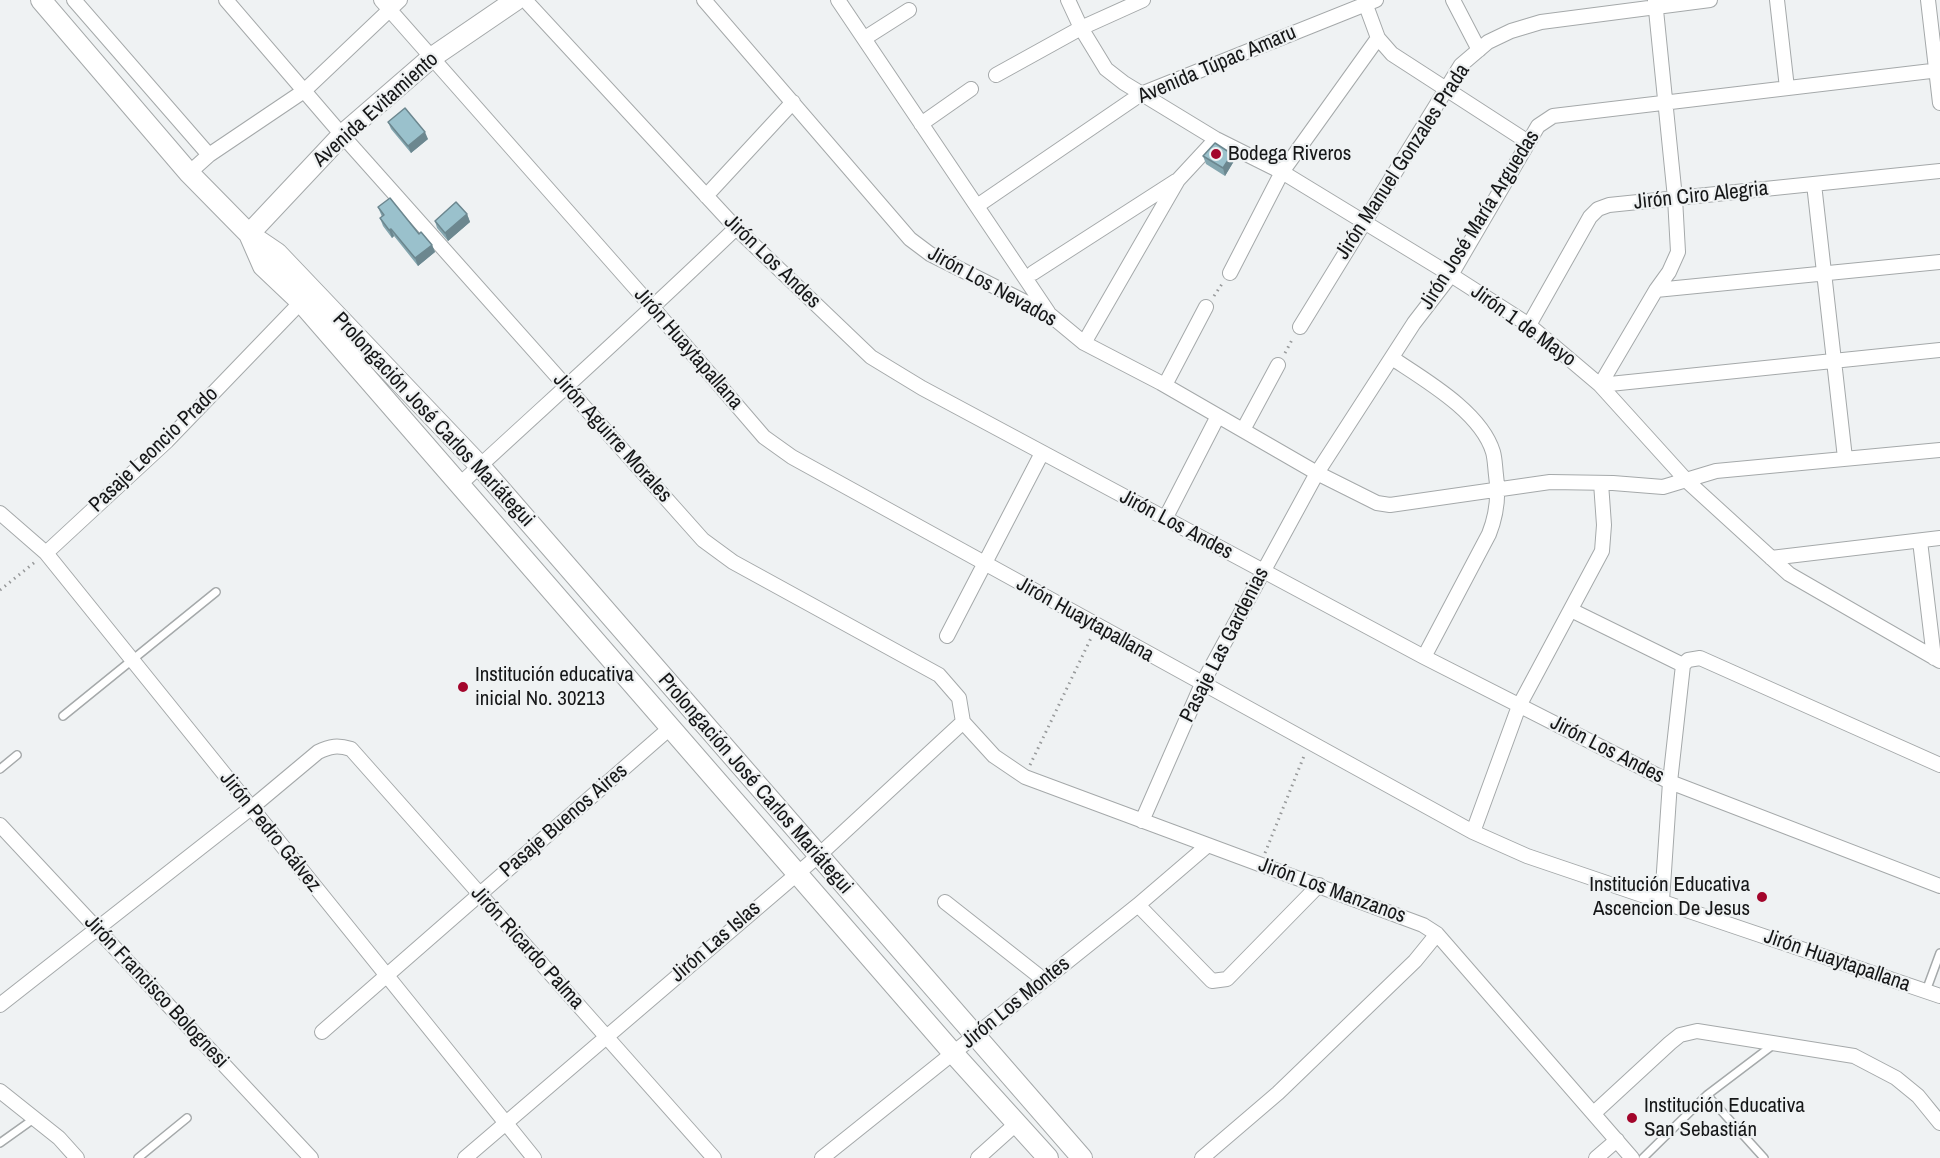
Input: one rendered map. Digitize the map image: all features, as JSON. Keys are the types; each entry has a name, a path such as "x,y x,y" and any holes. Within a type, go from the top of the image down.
{"street":[{"name":"Prolongación José Carlos Mariátegui","path":"41,0 189,173 249,234 278,253 480,466 1082,1158"},
{"path":"74,0 209,155"},
{"name":"Jirón Aguirre Morales","path":"226,0 342,135 703,540 733,562 939,675 959,698 963,722"},
{"path":"189,173 209,155 304,91 385,5 400,0"},
{"name":"Avenida Evitamiento","path":"249,234 342,135 431,58 516,0"},
{"name":"Jirón Los Andes","path":"525,0 735,228 871,357 922,388 1263,572 1670,782 1940,886"},
{"name":"Jirón Los Nevados","path":"704,0 910,239 930,254 1049,314 1084,343 1165,386 1317,473 1377,503 1390,505 1550,482 1663,487 1716,471 1940,450"},
{"path":"838,0 1049,314"},
{"name":"Jirón 1 de Mayo","path":"1068,0 1081,28 1106,69 1124,83 1216,139 1282,172 1529,325 1600,385 1687,481 1789,574 1937,659"},
{"path":"996,75 1081,28 1143,0"},
{"path":"1454,0 1479,50"},
{"name":"Jirón Manuel Gonzales Prada","path":"1300,327 1461,65 1488,42 1510,31 1541,22 1655,4 1710,0"},
{"path":"1777,0 1787,88"},
{"path":"1928,0 1938,70 1940,103"},
{"path":"1369,2 1378,38 1392,54 1528,142"},
{"name":"Avenida Túpac Amaru","path":"977,206 1141,94 1369,2"},
{"path":"1600,385 1669,272 1678,252 1675,198 1655,4"},
{"name":"Jirón Huaytapallana","path":"385,5 764,437 792,457 1473,832 1527,856 1940,996"},
{"path":"864,38 909,10"},
{"path":"1230,273 1282,172 1378,38"},
{"name":"Jirón José María Arguedas","path":"1317,473 1414,323 1451,275 1538,126 1553,116 1938,70"},
{"path":"921,124 971,89"},
{"path":"706,196 793,102"},
{"path":"1084,343 1178,180 1216,139"},
{"name":"Jirón Ciro Alegria","path":"1529,325 1590,217 1598,209 1609,205 1940,171"},
{"path":"1033,273 1178,180"},
{"path":"1814,184 1845,458"},
{"path":"458,486 653,308 735,228"},
{"name":"Prolongación José Carlos Mariátegui","path":"249,234 263,266 301,302 458,486 953,1053 1048,1158"},
{"path":"1656,290 1940,262"},
{"name":"Pasaje Leoncio Prado","path":"46,553 167,441 301,302"},
{"path":"1165,386 1206,307"},
{"path":"1600,385 1940,350"},
{"path":"1392,358 1453,399 1485,434 1493,452 1498,490 1496,517 1489,534 1424,657"},
{"path":"1243,430 1278,365"},
{"path":"1165,519 1218,416"},
{"path":"947,636 1042,453"},
{"name":"Pasaje Las Gardenias","path":"1142,821 1202,684 1317,473"},
{"path":"1473,832 1519,706 1602,551 1604,525 1601,483"},
{"name":"Jirón Pedro Gálvez","path":"0,513 46,553 534,1158"},
{"path":"1771,558 1940,538"},
{"path":"1920,541 1937,659"},
{"path":"1571,610 1686,662 1700,658 1940,765"},
{"path":"1662,901 1670,782 1686,662"},
{"name":"Jirón Los Manzanos","path":"963,722 994,756 1025,777 1319,885 1423,925 1437,934 1632,1158"},
{"name":"Jirón Las Islas","path":"465,1158 818,856 963,722"},
{"name":"Pasaje Buenos Aires","path":"322,1032 670,728"},
{"name":"Jirón Ricardo Palma","path":"251,808 318,752 335,746 351,749 714,1158"},
{"path":"0,1005 251,808"},
{"name":"Jirón Francisco Bolognesi","path":"0,825 311,1158"},
{"name":"Jirón Los Montes","path":"822,1158 1138,905 1208,845"},
{"path":"1138,905 1212,981 1220,982 1227,980 1319,885"},
{"path":"945,902 1044,980"},
{"path":"1202,1158 1278,1093 1415,961 1437,934"},
{"path":"1594,1113 1670,1043 1688,1032 1696,1031 1854,1056 1896,1078 1918,1096 1940,1123"},
{"path":"0,1091 59,1138 77,1158"},
{"path":"978,1158 1017,1123"},
{"path":"1602,1155 1617,1140"}],"lane":[{"path":"63,716 216,592"},
{"path":"0,769 17,755"},
{"path":"1926,991 1940,953"},
{"path":"1643,1158 1707,1095 1775,1043"},
{"path":"1707,1095 1764,1158"},
{"path":"0,1143 35,1118"},
{"path":"138,1158 187,1118"}],"path":[{"path":"1206,307 1230,273"},
{"path":"1278,365 1300,327"},
{"path":"0,590 46,553"},
{"path":"1025,777 1097,626"},
{"path":"1261,864 1309,743"}],"building":[{"path":"405,108 425,132 408,146 388,122"},
{"path":"1215,143 1232,154 1223,168 1203,156"},
{"path":"390,198 419,234 421,232 432,245 415,258 380,218 384,215 378,207"},
{"path":"456,202 467,214 445,233 435,221"}],"place":[{"name":"Bodega Riveros","path":"1216,154"},
{"name":"Institución educativa inicial No. 30213","path":"463,687"},
{"name":"Institución Educativa Ascencion De Jesus","path":"1762,897"},
{"name":"Institución Educativa San Sebastián","path":"1632,1118"}]}
